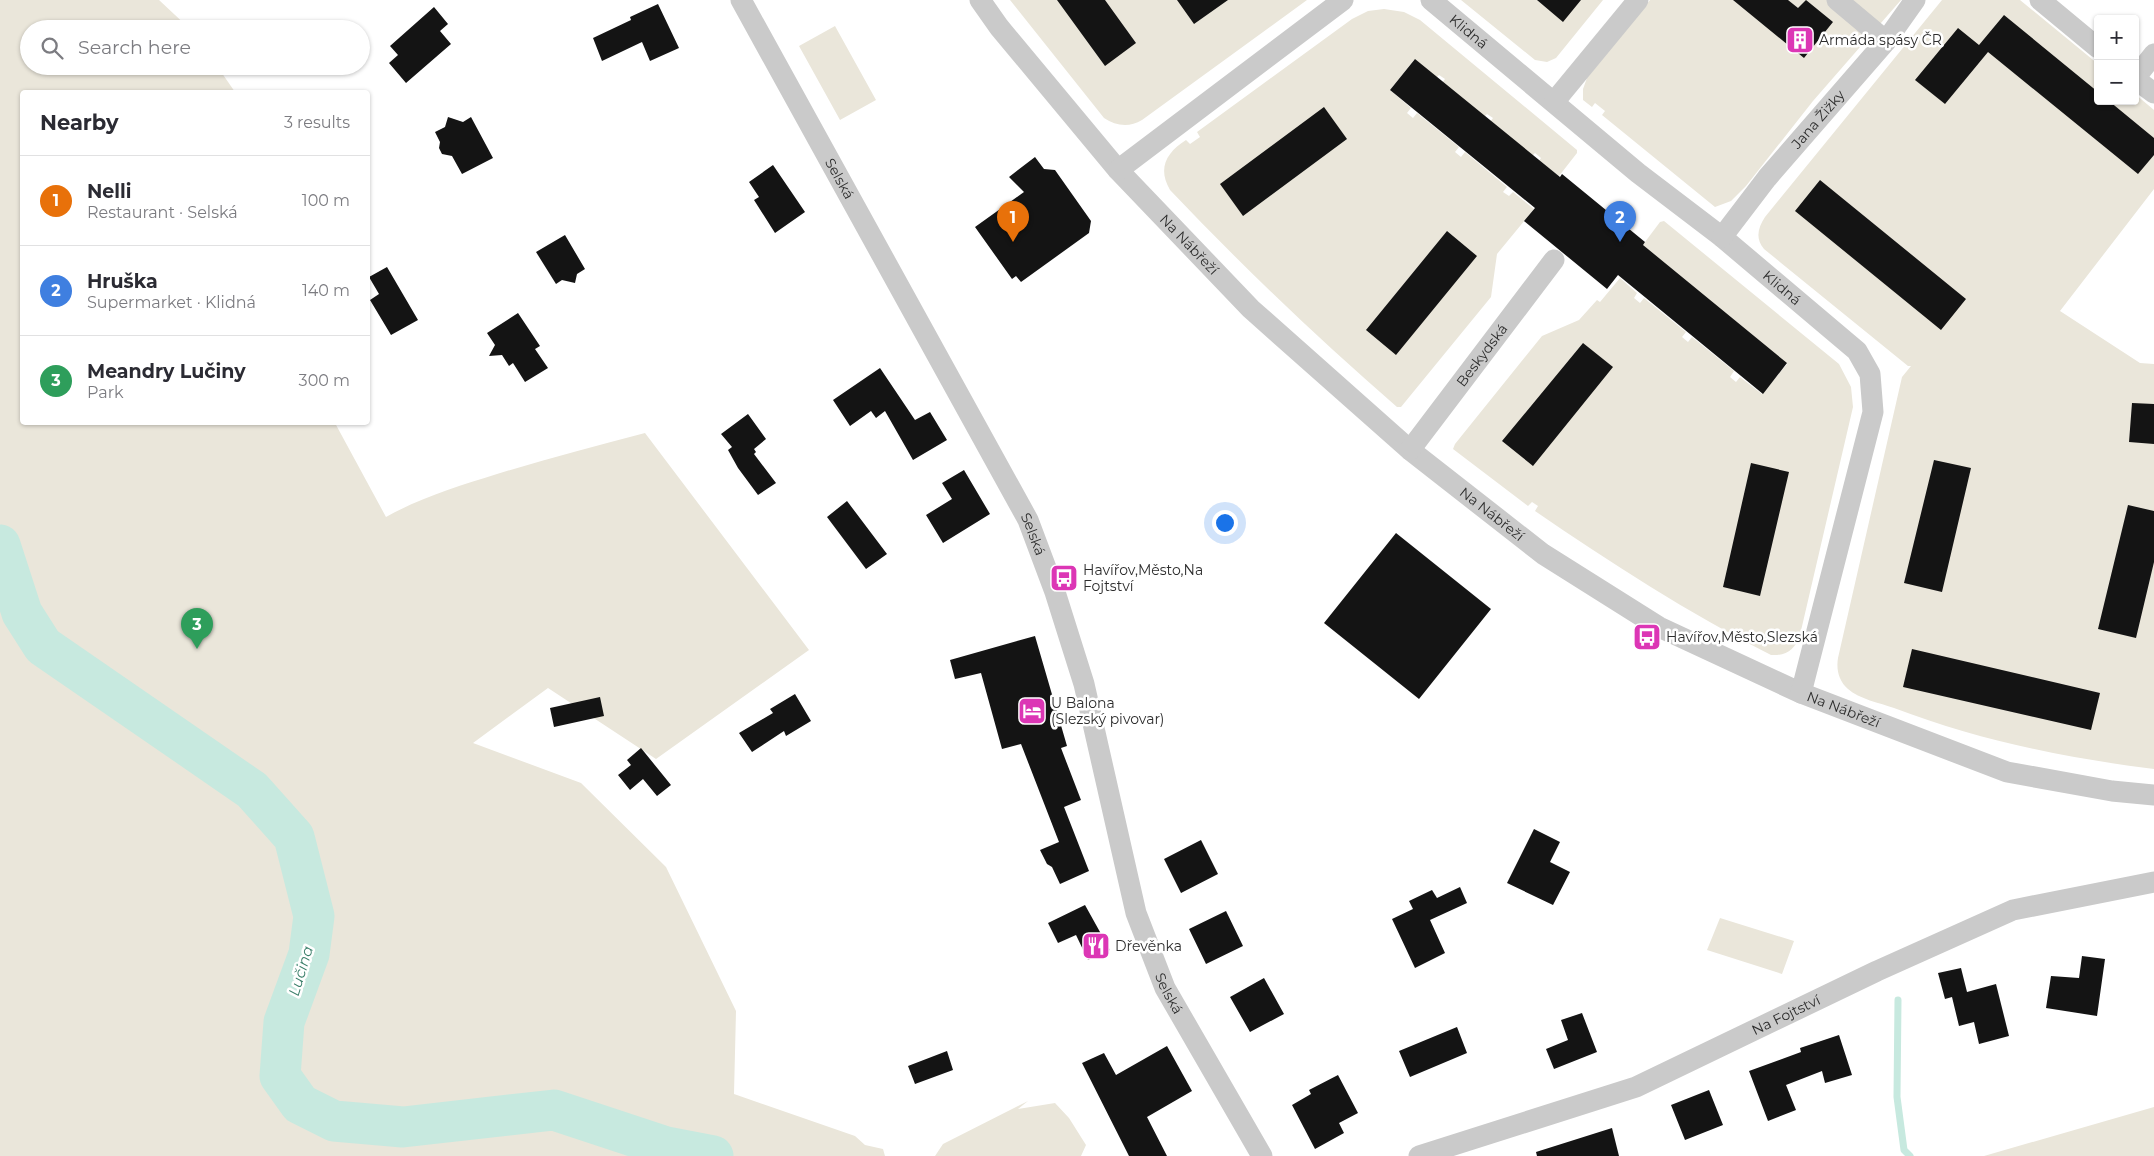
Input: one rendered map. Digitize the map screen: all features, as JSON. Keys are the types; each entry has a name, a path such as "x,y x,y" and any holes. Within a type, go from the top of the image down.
{"street":[{"name":"Selská","path":"741,0 1028,520 1055,592 1084,684 1139,921 1165,988 1262,1156"},
{"name":"Na Nábřeží","path":"980,0 999,27 1118,170 1251,309 1410,450 1543,554 1659,627 1801,693 2007,772 2112,791 2154,795"},
{"path":"1118,170 1343,0"},
{"name":"Klidná","path":"1431,0 1638,173 1722,237 1856,351 1870,374 1873,412 1801,693"},
{"path":"1554,102 1638,0"},
{"path":"1837,0 1886,41"},
{"name":"Jana Žižky","path":"1722,237 1767,178 1886,41 1915,0"},
{"path":"2040,0 2094,45"},
{"path":"2139,73 2154,54"},
{"path":"2139,81 2154,93"},
{"name":"Beskydská","path":"1410,450 1554,260"},
{"name":"Na Fojtství","path":"1420,1156 1636,1087 1877,971 2013,910 2154,882"}],"shaded area":[{"path":"0,0 159,0 180,20 20,20 20,75 223,75 234,90 20,90 20,425 336,425 386,517 427,498 469,483 645,433 809,650 656,759 548,688 473,743 581,783 666,867 736,1011 734,1094 855,1136 865,1145 883,1149 885,1156 0,1156"},
{"path":"1010,0 1307,0 1142,120 1137,123 1123,125 1113,123 1104,118"},
{"path":"1461,0 1603,0 1556,58 1547,62 1535,60"},
{"path":"1650,0 1901,0 1813,101 1746,186 1731,201 1715,207 1602,115 1605,111 1595,103 1592,107 1583,100 1583,89 1587,78"},
{"path":"1942,0 2020,0 2094,61 2094,105 2139,105 2139,97 2154,110 2154,189 2060,311 2140,363 2154,364 2154,769 2055,753 1990,738 1870,700 1853,692 1842,682 1837,667 1838,658 1902,377 1911,366 1908,366 1764,249 1759,241 1759,233 1765,217"},
{"path":"1384,9 1404,12 1420,20 1577,150 1577,153 1559,176 1539,161 1541,158 1535,153 1532,156 1490,122 1493,118 1487,114 1484,117 1442,83 1445,79 1439,75 1436,78 1414,60 1390,90 1411,108 1407,113 1413,118 1417,113 1459,147 1455,152 1461,157 1465,152 1507,187 1503,192 1509,196 1513,192 1534,209 1497,254 1491,297 1401,407 1397,407 1309,328 1253,274 1170,190 1164,175 1164,168 1169,155 1179,145 1186,140 1190,144 1200,137 1197,132 1352,19 1368,11"},
{"path":"835,26 876,100 840,120 799,46"},
{"path":"1664,221 1839,364 1851,387 1853,407 1800,635 1793,648 1786,653 1771,655 1650,587 1535,511 1538,506 1532,502 1528,506 1453,449 1455,444 1542,336 1579,320 1597,300 1600,302 1620,278 1637,293 1634,298 1640,303 1644,298 1686,332 1682,337 1688,342 1692,337 1734,371 1730,377 1736,382 1740,377 1762,394 1787,364 1642,246 1660,222"},
{"path":"1720,918 1794,941 1782,974 1707,950"},
{"path":"1028,1101 1018,1109 1055,1103 1069,1118 1086,1145 1081,1156 935,1156 943,1144"},
{"path":"2154,1107 2154,1156 1984,1156"}],"building":[{"path":"1057,0 1105,0 1136,43 1105,66"},
{"path":"1177,0 1228,0 1194,24"},
{"path":"1537,0 1581,0 1563,22"},
{"name":"Armáda spásy ČR","path":"1733,0 1788,0 1798,8 1806,0 1833,22 1804,58"},
{"path":"658,4 679,48 650,61 642,42 602,61 593,38 631,20 630,17"},
{"path":"434,7 448,24 440,31 451,44 406,83 389,63 398,55 390,46"},
{"path":"2004,15 2094,89 2094,105 2114,105 2154,138 2154,155 2138,174 1988,52 1945,104 1915,80 1958,28 1979,45"},
{"path":"1415,59 1560,177 1562,174 1645,242 1643,245 1787,363 1763,394 1618,275 1607,289 1524,221 1535,208 1390,90"},
{"path":"1324,107 1347,139 1243,216 1220,184"},
{"path":"448,117 463,122 471,117 493,158 462,174 452,156 442,154 439,148 440,142 435,132 445,127"},
{"path":"1035,157 1044,169 1055,170 1091,221 1089,233 1021,282 1016,276 1012,279 975,227 1024,192 1009,177"},
{"path":"773,165 805,212 775,233 754,200 759,197 749,182"},
{"path":"1820,180 1966,299 1941,330 1795,211"},
{"path":"1447,231 1477,256 1396,355 1366,330"},
{"path":"565,235 585,269 577,274 575,283 562,280 556,284 536,252"},
{"path":"387,267 418,320 391,335 370,300 379,294 370,276"},
{"path":"518,313 540,346 535,349 548,368 525,382 513,363 509,366 502,355 489,356 495,345 487,333"},
{"path":"1583,343 1613,367 1533,466 1502,441"},
{"path":"880,368 915,420 930,412 947,440 913,460 885,411 876,418 871,411 850,426 833,400"},
{"path":"2132,403 2154,404 2154,444 2129,442"},
{"path":"748,414 766,439 754,449 756,452 754,454 776,483 758,495 738,468 728,450 732,447 721,434"},
{"path":"1934,460 1971,468 1942,592 1904,583"},
{"path":"1751,463 1789,472 1760,596 1723,587"},
{"path":"964,470 990,514 943,543 926,515 952,499 942,483"},
{"path":"847,501 887,554 866,569 827,517"},
{"path":"2128,505 2154,511 2154,562 2136,638 2098,629"},
{"path":"1396,533 1491,609 1419,699 1324,623"},
{"path":"1035,636 1067,746 1061,748 1081,800 1064,807 1089,871 1060,884 1052,867 1047,864 1040,850 1059,842 1021,744 1002,749 981,673 955,679 950,660"},
{"path":"1912,649 2100,693 2091,730 1903,687"},
{"path":"795,694 811,721 786,736 784,731 752,752 739,733 773,713 770,709"},
{"path":"600,697 604,716 554,727 550,708"},
{"path":"641,748 671,785 657,796 643,779 630,790 618,775 631,765 627,760"},
{"path":"1534,829 1560,842 1550,862 1570,872 1553,905 1507,883"},
{"path":"1201,840 1218,874 1181,893 1164,859"},
{"path":"1460,887 1467,903 1430,920 1445,953 1415,968 1392,919 1413,909 1409,901 1432,890 1437,898"},
{"path":"1085,905 1110,950 1088,960 1076,935 1058,943 1048,923"},
{"path":"1226,911 1243,946 1206,964 1189,929"},
{"path":"2082,956 2105,959 2097,1016 2046,1008 2051,976 2079,978"},
{"path":"1961,968 1967,992 1996,984 2009,1036 1979,1044 1974,1022 1959,1026 1952,997 1945,999 1938,973"},
{"path":"1264,978 1284,1014 1250,1032 1230,997"},
{"path":"1582,1013 1597,1052 1554,1069 1546,1049 1568,1040 1561,1020"},
{"path":"1457,1027 1467,1053 1410,1077 1399,1051"},
{"path":"1839,1035 1852,1075 1825,1083 1822,1071 1786,1085 1796,1110 1768,1121 1749,1071 1801,1052 1800,1048"},
{"path":"1167,1046 1192,1091 1147,1117 1167,1156 1129,1156 1082,1063 1104,1053 1116,1075"},
{"path":"947,1051 953,1070 915,1084 908,1066"},
{"path":"1338,1075 1358,1113 1339,1123 1344,1133 1315,1149 1292,1105 1311,1094 1309,1090"},
{"path":"1709,1090 1723,1125 1685,1140 1671,1105"},
{"path":"1612,1128 1619,1156 1537,1156 1536,1152"}],"waterway":[{"name":"Lučina","path":"0,545 22,613 43,646 252,790 294,837 314,916 309,954 284,1022 280,1076 300,1104 334,1121 403,1127 554,1110 666,1147 713,1156"},
{"path":"1898,1000 1897,1097 1904,1150 1910,1156"}],"place":[{"name":"Armáda spásy ČR","path":"1800,40"},
{"name":"Nelli","path":"1013,242"},
{"name":"Hruška","path":"1620,242"},
{"name":"Havířov,Město,Na Fojtství","path":"1064,578"},
{"name":"Havířov,Město,Slezská","path":"1647,637"},
{"name":"Meandry Lučiny","path":"197,649"},
{"name":"U Balona (Slezský pivovar)","path":"1032,711"},
{"name":"Dřevěnka","path":"1096,946"}]}
